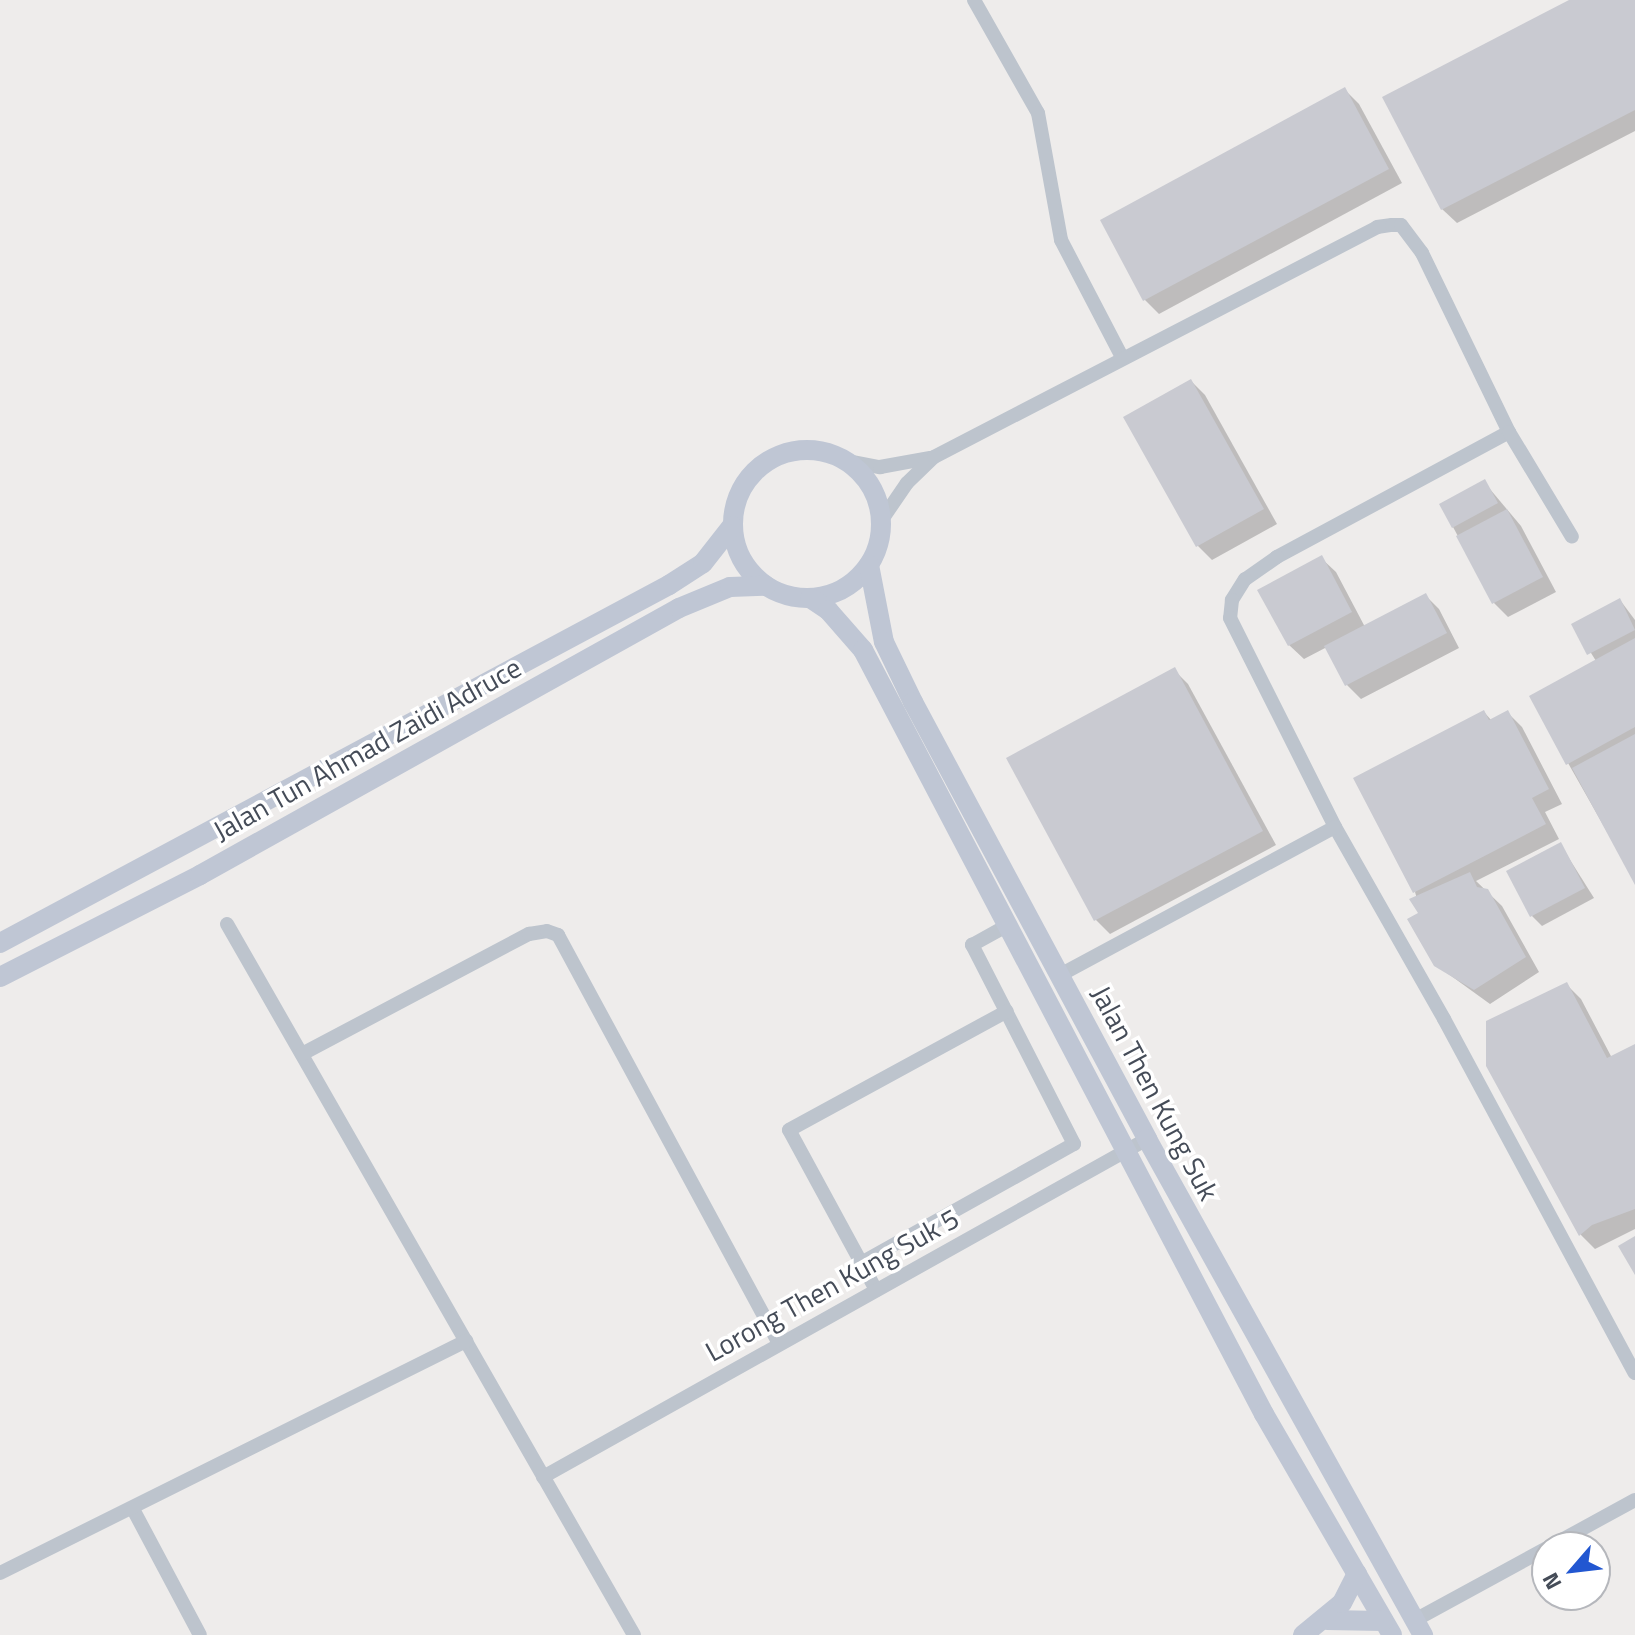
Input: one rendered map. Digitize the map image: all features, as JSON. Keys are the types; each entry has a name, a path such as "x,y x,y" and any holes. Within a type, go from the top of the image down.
{"street":[{"path":"974,0 1038,113 1061,240 1122,357"},
{"path":"934,457 880,467 809,449 770,458 742,487 732,526 743,560 766,586 810,598 844,589 869,565 881,521 907,483 934,457 1377,227 1401,225 1422,253 1509,432 1572,537"},
{"path":"1509,432 1277,557 1245,579 1232,600 1230,618 1335,827 1444,1019 1635,1373"},
{"path":"848,461 877,498 881,521"},
{"name":"Jalan Tun Ahmad Zaidi Adruce","path":"0,943 669,585 710,556 732,526"},
{"name":"Jalan Then Kung Suk","path":"869,565 884,642 1147,1139 1419,1628"},
{"name":"Jalan Tun Ahmad Zaidi Adruce","path":"0,977 200,875 679,608 730,587 766,586"},
{"name":"Jalan Then Kung Suk","path":"810,598 828,610 863,650 1123,1152 1387,1628"},
{"path":"1060,975 1335,827"},
{"path":"227,924 634,1635"},
{"path":"861,1263 1074,1144 972,945 1006,926"},
{"path":"302,1054 529,934 547,931 558,935 779,1344"},
{"path":"876,1290 789,1130 1007,1011"},
{"name":"Lorong Then Kung Suk 5","path":"543,1477 1147,1139"},
{"path":"967,1205 980,1232"},
{"path":"0,1573 134,1511 466,1341"},
{"path":"1579,1531 1635,1500"},
{"path":"134,1511 200,1635"},
{"path":"1419,1628 1531,1559"},
{"path":"1303,1635 1327,1620 1351,1592 1357,1574"},
{"path":"1327,1620 1387,1628"}],"building":[{"path":"1569,0 1635,0 1635,110 1441,210 1382,97"},
{"path":"1345,87 1389,169 1143,301 1100,220"},
{"path":"1191,379 1264,509 1196,547 1123,417"},
{"path":"1485,479 1498,503 1452,528 1439,504"},
{"path":"1507,509 1543,577 1492,604 1456,536"},
{"path":"1322,555 1352,612 1288,646 1257,590"},
{"path":"1426,593 1447,633 1345,686 1324,646"},
{"path":"1620,598 1635,630 1587,655 1571,624"},
{"path":"1635,638 1635,727 1566,765 1529,696"},
{"path":"1175,667 1263,831 1094,921 1006,758"},
{"path":"1484,710 1489,720 1508,710 1549,789 1532,798 1546,824 1413,893 1353,778"},
{"path":"1635,734 1635,885 1572,768"},
{"path":"1561,842 1585,888 1530,917 1506,871"},
{"path":"1470,872 1477,887 1488,889 1526,957 1474,990 1434,966 1407,919 1418,913 1409,899"},
{"path":"1567,982 1607,1058 1635,1044 1635,1209 1592,1225 1579,1236 1486,1066 1486,1021"},
{"path":"1635,1236 1635,1275 1618,1246"}]}
